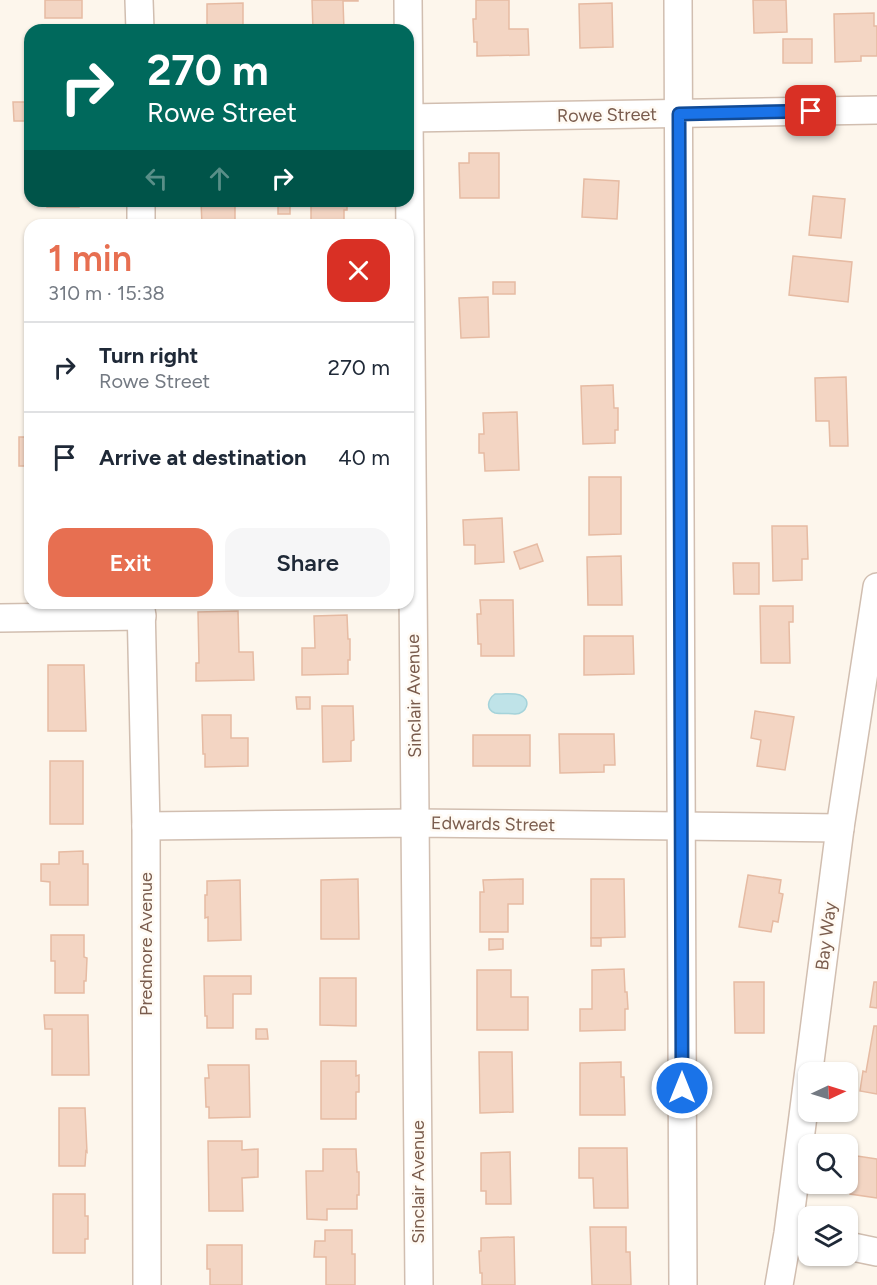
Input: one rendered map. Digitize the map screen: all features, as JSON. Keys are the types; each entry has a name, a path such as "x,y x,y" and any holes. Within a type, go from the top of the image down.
{"street":[{"path":"139,0 140,24"},
{"name":"Sinclair Avenue","path":"408,0 408,24"},
{"path":"678,0 683,1285"},
{"name":"Rowe Street","path":"414,118 877,110"},
{"name":"Bay Way","path":"801,1206 840,828 877,587"},
{"name":"Sinclair Avenue","path":"413,609 419,1285"},
{"path":"0,618 141,610"},
{"name":"Predmore Avenue","path":"141,610 146,826 147,1285"},
{"name":"Edwards Street","path":"146,826 415,823 840,828"},
{"name":"Bay Way","path":"779,1285 798,1236"},
{"path":"858,1248 877,1252"}],"water":[{"path":"495,694 520,695 526,700 527,706 523,712 515,714 495,713 490,709 489,704"}],"building":[{"path":"45,0 82,0 82,18 45,18"},
{"path":"312,0 358,0 343,1 344,24 313,24"},
{"path":"476,0 509,0 509,29 528,29 529,55 477,56 473,19 476,19"},
{"path":"753,0 786,0 787,32 754,33"},
{"path":"243,3 243,24 207,24 207,4"},
{"path":"612,3 613,47 580,48 579,4"},
{"path":"874,13 874,26 877,26 877,56 861,56 861,61 835,62 834,14"},
{"path":"783,39 812,39 812,63 783,63"},
{"path":"13,102 24,102 24,121 14,121"},
{"path":"469,153 499,153 499,198 460,198 459,163 469,163"},
{"path":"584,179 619,181 617,219 582,217"},
{"path":"813,196 845,199 841,238 809,235"},
{"path":"201,207 235,207 235,219 202,219"},
{"path":"278,207 290,207 290,214 278,214"},
{"path":"311,207 347,207 347,210 344,210 344,219 311,219"},
{"path":"793,256 852,262 848,302 789,295"},
{"path":"493,282 515,282 515,294 493,294"},
{"path":"488,297 489,337 461,338 459,298"},
{"path":"846,377 848,446 830,446 829,421 816,421 815,378"},
{"path":"613,385 614,408 618,408 618,430 615,430 615,443 583,444 581,386"},
{"path":"517,412 519,470 485,471 484,453 479,453 479,434 484,434 483,413"},
{"path":"19,437 24,437 24,466 19,466"},
{"path":"589,477 621,477 621,534 589,535"},
{"path":"502,518 504,562 475,564 475,545 464,545 463,520"},
{"path":"772,526 807,526 808,559 802,559 802,580 773,581"},
{"path":"537,544 543,561 520,569 514,552"},
{"path":"621,556 622,605 588,605 587,557"},
{"path":"733,563 759,563 759,594 734,594"},
{"path":"480,600 513,600 514,656 481,656 481,644 478,644 477,614 481,614"},
{"path":"760,606 793,606 793,622 789,622 790,663 761,663"},
{"path":"238,611 239,652 253,652 254,680 196,681 196,663 199,663 198,612"},
{"path":"347,615 348,639 350,639 348,674 302,675 302,648 315,648 314,616"},
{"path":"584,636 633,636 634,674 584,675"},
{"path":"48,665 84,665 86,731 48,731"},
{"path":"296,697 310,697 310,709 297,709"},
{"path":"322,706 353,706 354,740 351,741 351,761 323,762"},
{"path":"755,711 794,717 785,770 757,766 761,740 751,738"},
{"path":"202,715 231,715 231,738 248,738 248,766 205,767"},
{"path":"559,734 614,734 615,765 604,765 604,772 560,773"},
{"path":"473,735 530,735 530,766 473,766"},
{"path":"50,761 83,761 83,824 50,824"},
{"path":"83,851 83,864 88,864 88,905 50,905 50,882 41,881 41,864 59,864 59,852"},
{"path":"748,875 781,880 779,893 783,894 778,922 773,921 771,932 739,927"},
{"path":"358,879 359,939 321,939 321,880"},
{"path":"523,879 523,904 508,904 508,932 480,932 480,892 484,892 483,880"},
{"path":"591,879 624,879 625,937 591,938"},
{"path":"240,880 241,940 208,941 208,917 205,918 207,881"},
{"path":"51,935 84,935 84,957 87,958 84,993 55,993 55,961 51,961"},
{"path":"591,938 601,938 601,946 591,946"},
{"path":"489,939 503,939 503,949 489,950"},
{"path":"624,969 628,1009 625,1009 625,1030 580,1031 580,1009 592,1009 592,970"},
{"path":"477,970 511,970 511,997 528,997 528,1030 477,1030"},
{"path":"204,976 251,976 251,994 233,994 233,1028 207,1028"},
{"path":"320,978 356,978 356,1026 320,1025"},
{"path":"734,982 764,982 764,1033 735,1033"},
{"path":"874,982 877,982 877,1008 870,1007"},
{"path":"44,1015 88,1015 89,1075 52,1075 52,1029 45,1029"},
{"path":"874,1026 877,1026 877,1094 860,1091 863,1071 866,1072"},
{"path":"256,1029 267,1029 268,1039 256,1039"},
{"path":"479,1052 512,1052 513,1112 480,1113"},
{"path":"321,1061 356,1061 359,1092 356,1092 356,1119 321,1119"},
{"path":"621,1062 621,1077 624,1077 625,1115 580,1115 580,1063"},
{"path":"208,1065 249,1065 250,1117 209,1118 209,1107 206,1107 205,1078 209,1078"},
{"path":"59,1108 85,1108 87,1152 85,1166 59,1166"},
{"path":"208,1141 242,1141 242,1150 258,1149 258,1177 242,1178 243,1211 209,1211"},
{"path":"579,1148 627,1148 628,1208 594,1208 593,1178 579,1178"},
{"path":"323,1149 356,1149 357,1172 359,1172 357,1209 327,1209 327,1220 307,1219 306,1171 323,1171"},
{"path":"510,1152 511,1204 486,1204 486,1191 481,1191 481,1153"},
{"path":"858,1156 877,1159 877,1198 850,1194 858,1194"},
{"path":"53,1194 85,1194 88,1239 85,1239 85,1253 53,1253"},
{"path":"590,1227 626,1227 626,1252 630,1252 631,1285 592,1285"},
{"path":"325,1230 352,1230 355,1285 326,1285 326,1257 314,1257 315,1241 325,1241"},
{"path":"514,1237 515,1285 482,1285 479,1251 481,1251 481,1238"},
{"path":"207,1245 242,1245 242,1285 210,1285"}],"route":[{"path":"682,1088 679,114 811,111"}]}
